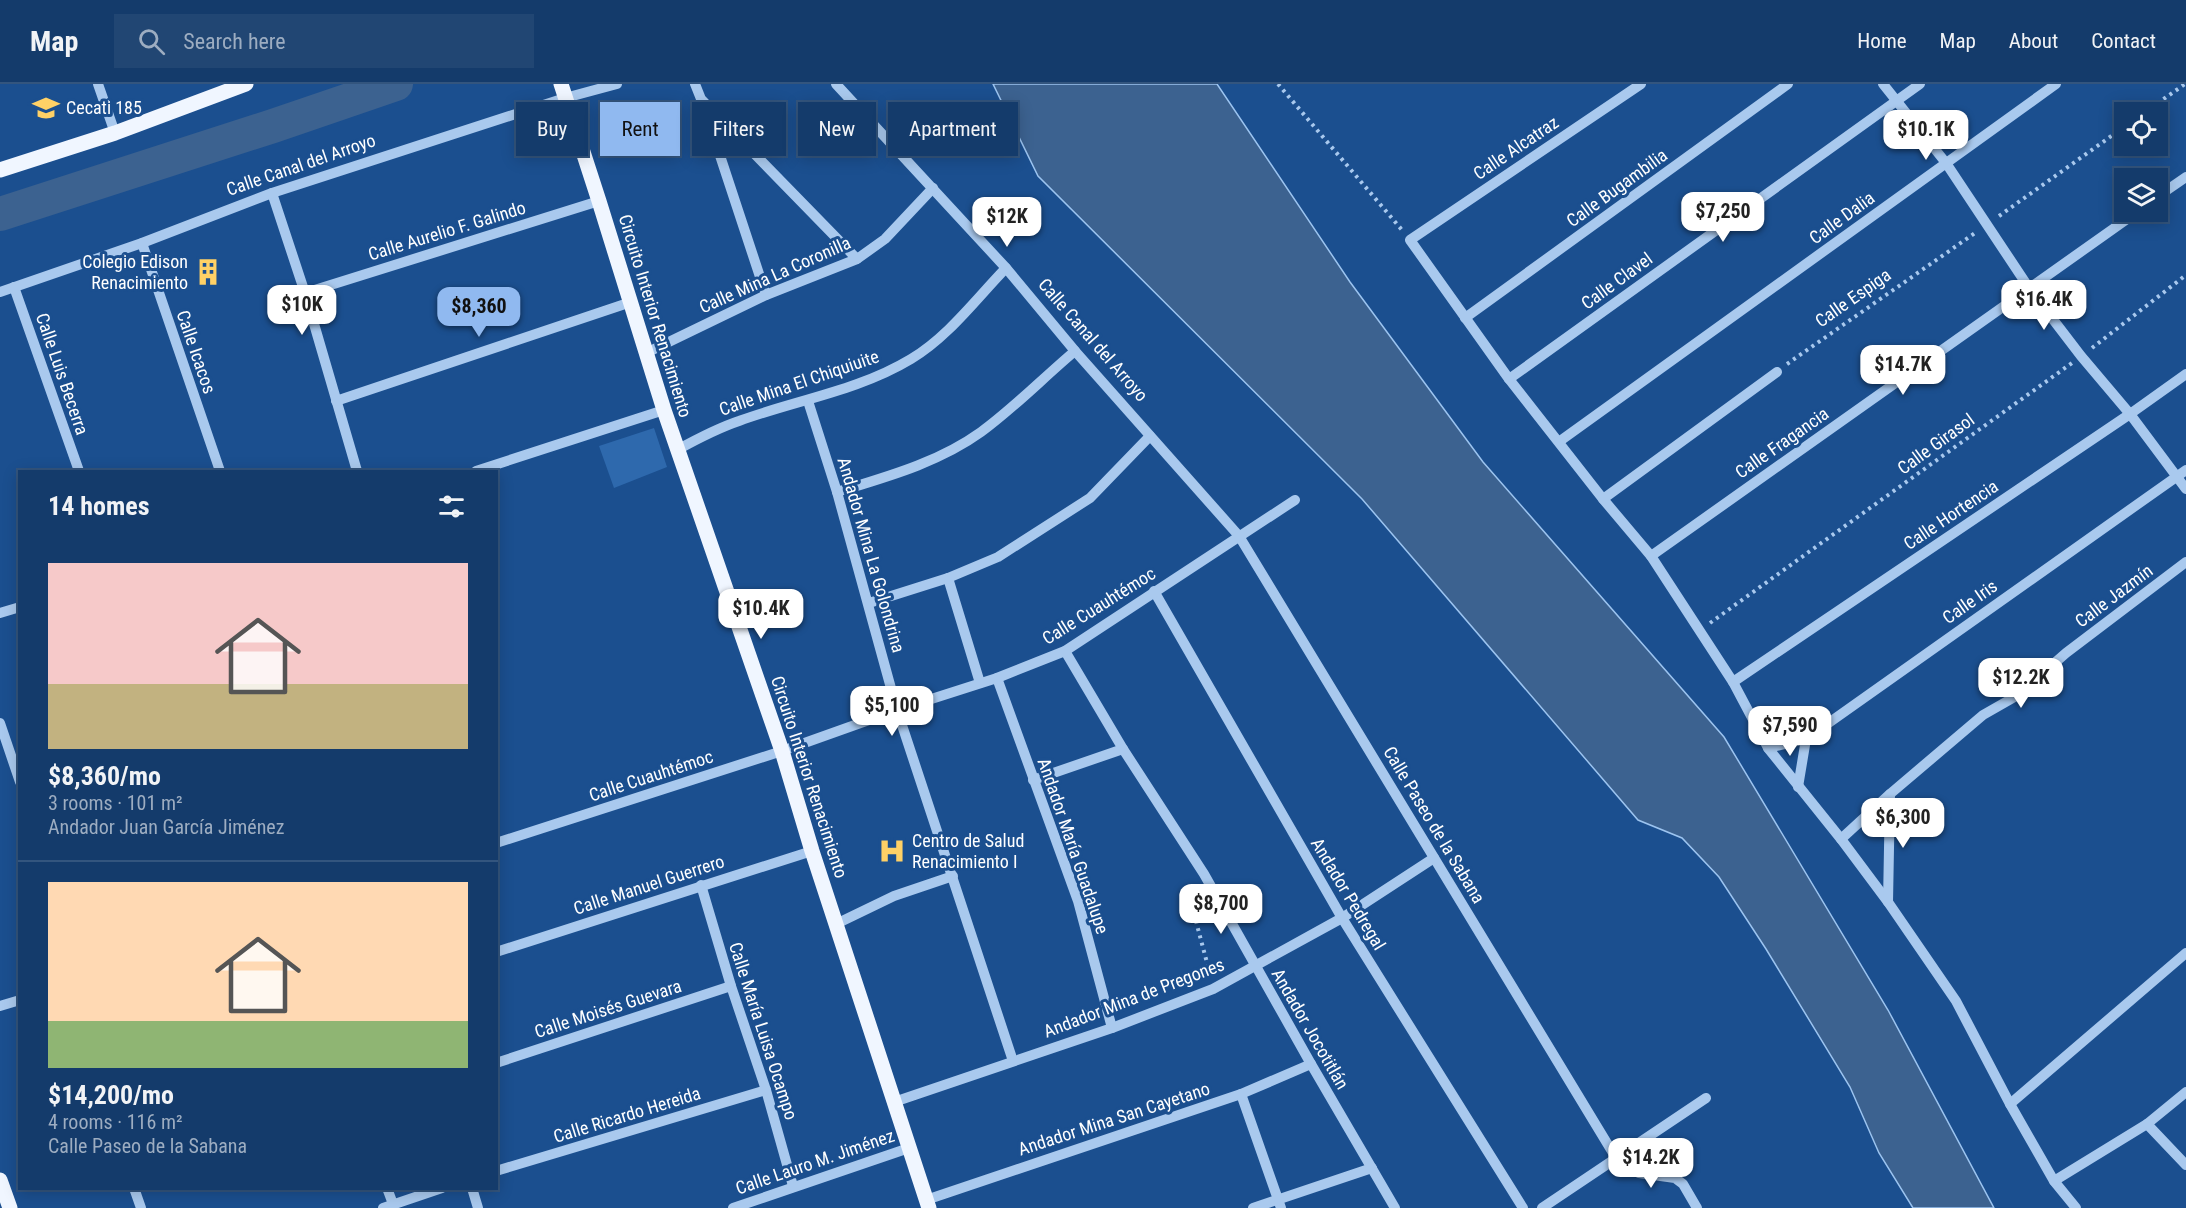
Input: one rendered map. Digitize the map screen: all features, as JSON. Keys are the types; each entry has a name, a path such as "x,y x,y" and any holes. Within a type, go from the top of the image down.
{"main road":[{"path":"0,170 115,133 218,89 246,84"},
{"name":"Circuito Interior Renacimiento","path":"563,91 677,450 782,751 812,851 927,1204"},
{"path":"0,1180 10,1208"}],"street":[{"path":"98,84 115,133"},
{"name":"Calle Canal del Arroyo","path":"0,292 563,91 617,84"},
{"path":"695,84 765,295"},
{"name":"Calle Canal del Arroyo","path":"836,84 1006,268 1150,436"},
{"name":"Calle Alcatraz","path":"1410,240 1641,84"},
{"name":"Calle Bugambilia","path":"1465,318 1788,84"},
{"path":"1883,84 1946,163 2029,288 2081,356 2182,474 2186,489"},
{"name":"Calle Clavel","path":"1509,379 1920,84"},
{"name":"Calle Dalia","path":"1560,441 2056,84"},
{"path":"701,99 857,259"},
{"path":"2168,189 2186,177"},
{"name":"Calle Mina La Coronilla","path":"646,352 765,295 857,259 885,239 933,188"},
{"path":"272,193 305,292 357,470"},
{"name":"Calle Aurelio F. Galindo","path":"305,292 599,201"},
{"name":"Calle Fragancia","path":"1651,556 2123,222"},
{"path":"1410,240 1509,379 1651,556 1733,681 1768,748 1888,902 1956,1001 2010,1104 2054,1181 2076,1208"},
{"name":"Calle Icacos","path":"142,243 220,470"},
{"name":"Calle Mina El Chiquiuite","path":"677,450 740,420 808,401 878,376 910,360 935,343 1006,268"},
{"name":"Calle Luis Becerra","path":"14,287 79,470"},
{"path":"336,401 631,302"},
{"path":"837,492 896,475 942,454 980,432 1075,351"},
{"path":"1604,499 1777,372"},
{"name":"Calle Hortencia","path":"1733,681 2186,374"},
{"name":"Andador Mina La Golondrina","path":"808,401 869,603 897,710 1013,1061"},
{"path":"479,470 664,410"},
{"path":"869,603 948,578 998,556 1089,498 1150,436"},
{"name":"Calle Paseo de la Sabana","path":"1150,436 1239,537 1616,1158 1639,1173 1675,1178 1683,1184 1698,1208"},
{"name":"Calle Iris","path":"1768,748 1806,739 2182,474"},
{"name":"Calle Cuauhtémoc","path":"498,842 782,751 897,710 997,678 1065,651 1294,500"},
{"name":"Calle Jazmín","path":"1841,839 1983,715 2018,695 2066,653 2186,562"},
{"path":"948,578 980,683"},
{"name":"Andador Pedregal","path":"1154,591 1342,918 1523,1208"},
{"path":"0,613 18,608"},
{"name":"Andador Jocotitlán","path":"1065,651 1122,748 1204,874 1255,967 1395,1208"},
{"name":"Andador María Guadalupe","path":"997,678 1078,901 1112,1028"},
{"path":"0,723 18,776"},
{"path":"1798,787 1806,739"},
{"path":"1033,780 1122,748"},
{"path":"1888,902 1890,794"},
{"name":"Calle Manuel Guerrero","path":"498,951 812,851"},
{"name":"Andador Mina de Pregones","path":"894,1102 1112,1028 1213,989 1342,918 1434,858"},
{"path":"836,924 894,896 953,876"},
{"name":"Calle María Luisa Ocampo","path":"700,885 730,986 766,1090 793,1186"},
{"path":"2010,1104 2186,952"},
{"name":"Calle Moisés Guevara","path":"498,1062 730,986"},
{"path":"0,1006 18,1001"},
{"name":"Andador Mina San Cayetano","path":"927,1204 1241,1094 1311,1064"},
{"name":"Calle Ricardo Hereida","path":"498,1170 766,1090"},
{"path":"2054,1181 2147,1124 2186,1092"},
{"path":"1241,1094 1280,1204"},
{"path":"1542,1208 1706,1098"},
{"path":"2147,1124 2186,1165"},
{"name":"Calle Lauro M. Jiménez","path":"733,1208 909,1148"},
{"path":"1253,1208 1280,1204 1372,1168"},
{"path":"135,1190 141,1208"},
{"path":"387,1190 388,1206 436,1190"},
{"path":"473,1190 478,1208"}],"path":[{"path":"1278,84 1410,240"},
{"path":"2159,102 2185,84"},
{"name":"Calle Espiga","path":"1777,372 2114,134"},
{"name":"Calle Girasol","path":"1700,630 2081,356 2186,275"},
{"path":"1204,874 1193,910 1213,989"}],"shaded area":[{"path":"993,84 1217,84 1350,282 1483,462 1724,737 1888,1010 1994,1208 1913,1208 1879,1153 1850,1087 1719,877 1682,838 1638,820 1362,499 1038,176 1018,135 1018,102 1002,102"},
{"path":"654,428 667,467 614,488 599,446"}],"waterway":[{"path":"0,214 396,84"}],"place":[{"name":"Cecati 185","path":"46,108"},
{"name":"Colegio Edison Renacimiento","path":"208,272"},
{"name":"Centro de Salud Renacimiento I","path":"892,851"}]}
